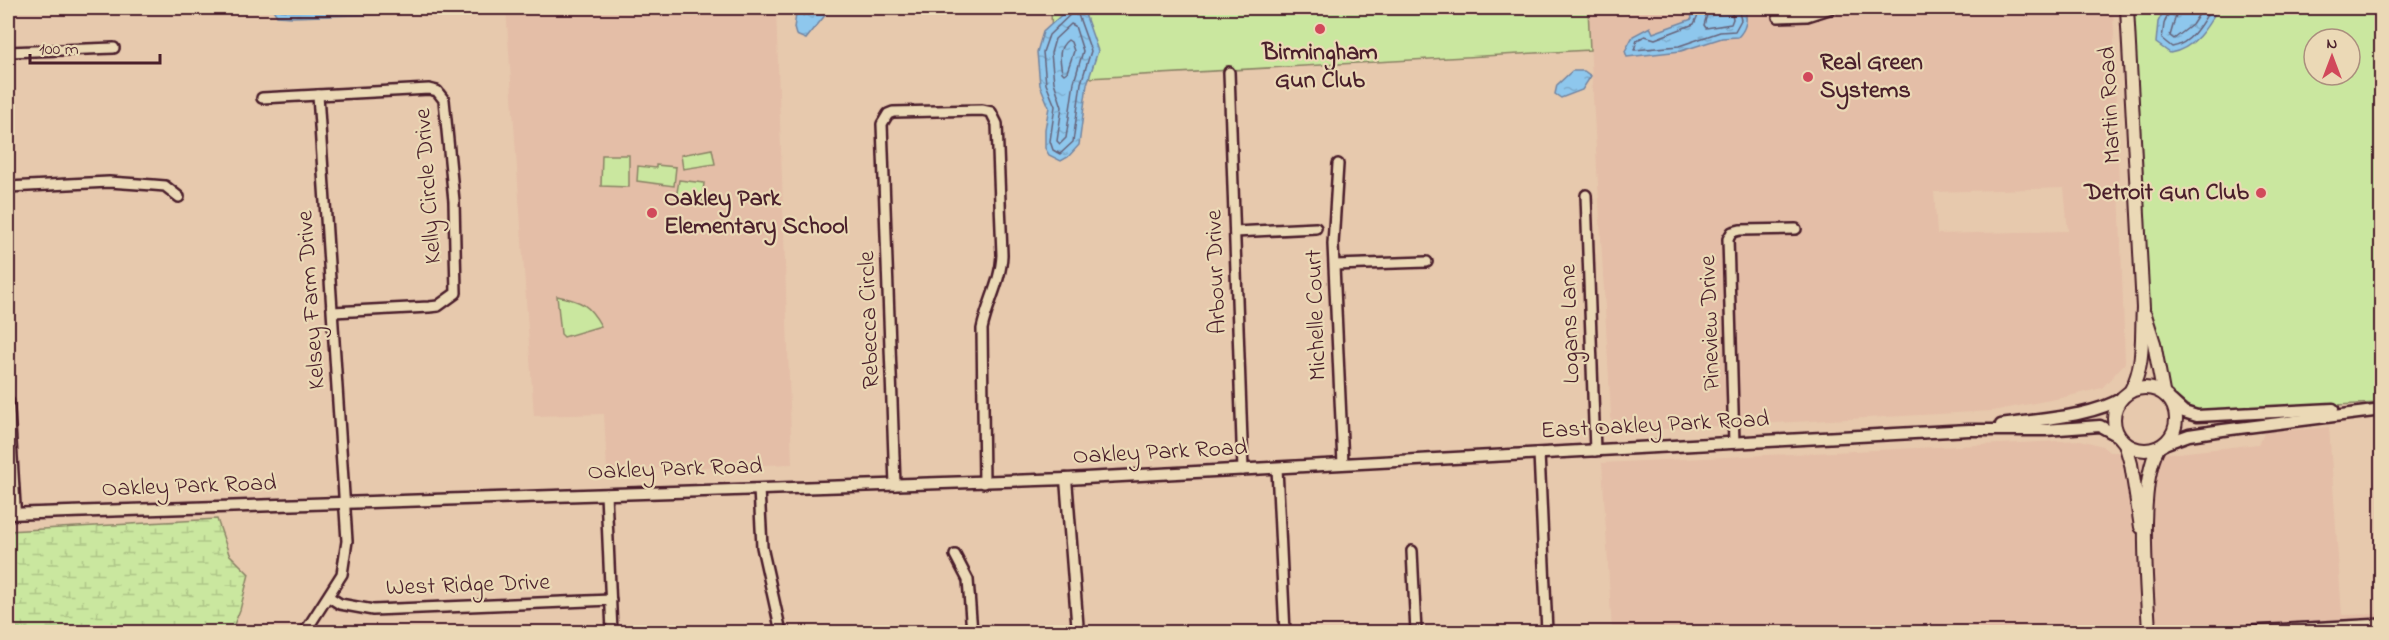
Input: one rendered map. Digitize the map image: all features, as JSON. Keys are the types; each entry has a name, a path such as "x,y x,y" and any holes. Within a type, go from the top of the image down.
{"main road":[{"name":"Martin Road","path":"2126,394 2139,377 2142,361 2140,344 2143,308 2127,8"},
{"name":"Martin Road","path":"2143,308 2167,397"},
{"path":"2145,552 2131,464 2115,427 2114,417 2116,406 2126,394 2147,387 2167,397 2177,419 2171,437 2151,460 2145,552 2149,633"},
{"path":"2122,440 2140,450 2161,446"}],"street":[{"path":"1778,17 1807,16 1832,8"},
{"path":"8,52 114,48"},
{"name":"Arbour Drive","path":"1229,72 1244,470"},
{"name":"Kelly Circle Drive","path":"262,98 429,89 437,91 444,100 454,201 456,293 438,306 333,312"},
{"name":"Kelsey Farm Drive","path":"305,633 342,574 346,558 345,502 318,95"},
{"name":"Rebecca Circle","path":"895,485 882,129 885,118 893,112 982,110 992,112 996,119 1002,255 1001,272 986,309 982,329 984,483"},
{"name":"Michelle Court","path":"1338,164 1334,217 1343,465"},
{"path":"8,187 109,182 165,186 180,198"},
{"name":"Logans Lane","path":"1586,195 1595,451"},
{"path":"1236,232 1316,228"},
{"name":"Pineview Drive","path":"1734,443 1728,239 1732,232 1740,230 1796,229"},
{"path":"1335,265 1427,262"},
{"name":"East Oakley Park Road","path":"1969,430 2090,411 2111,405 2126,394"},
{"path":"2167,397 2184,412 2197,416 2382,408"},
{"path":"8,402 11,514"},
{"path":"2161,446 2189,435 2212,431 2382,408"},
{"name":"East Oakley Park Road","path":"1343,465 1969,430 2045,430 2100,426 2122,440"},
{"path":"1539,453 1547,633"},
{"name":"Oakley Park Road","path":"11,514 984,483 1343,465"},
{"path":"1277,468 1285,633"},
{"path":"1066,479 1078,633"},
{"path":"759,489 762,548 781,633"},
{"path":"606,494 612,633"},
{"path":"1412,551 1416,633"},
{"path":"955,555 968,580 972,633"},
{"name":"West Ridge Drive","path":"328,597 340,603 373,610 611,600"},
{"path":"2232,633 2382,624"}],"shaded area":[{"name":"Oakley Park Elementary School","path":"506,8 776,8 792,464 607,470 604,414 534,416"},
{"path":"1588,8 2113,8 2125,363 2102,388 1992,411 1612,432","holes":["2064,188 2068,231 1937,234 1934,192"]},
{"path":"2329,427 2342,615 2381,614 2381,632 1612,632 1602,463 2081,440 2102,446 2109,452 2179,453 2258,444 2265,432"}],"green space":[{"name":"Birmingham Gun Club","path":"1051,8 1588,8 1590,50 1053,80"},
{"name":"Detroit Gun Club","path":"2131,8 2381,8 2381,403 2195,411 2168,390 2146,311"},
{"path":"712,149 715,164 683,169 681,155"},
{"path":"602,155 629,155 629,187 601,186"},
{"path":"656,165 676,167 674,186 637,181 638,166 656,168"},
{"path":"679,180 704,183 702,203 676,199"},
{"path":"557,296 588,308 601,326 564,337 561,334"},
{"path":"217,519 229,554 249,574 240,610 231,632 10,632 8,531"}],"water":[{"path":"272,8 467,8 450,12 293,17 277,16"},
{"path":"797,8 831,8 806,39 796,35 794,28"},
{"path":"1069,8 1082,8 1098,51 1087,84 1079,145 1061,161 1049,155 1045,148 1045,129 1049,107 1040,85 1037,52 1043,32"},
{"path":"1700,8 1745,10 1745,28 1738,37 1722,38 1681,51 1627,57 1625,51 1633,36 1650,27 1653,33 1692,19 1691,13"},
{"path":"2165,8 2218,8 2193,42 2179,51 2170,53 2156,43 2158,22"},
{"path":"1572,71 1584,71 1591,76 1582,90 1561,98 1555,94 1557,85"}],"place":[{"name":"Birmingham Gun Club","path":"1320,29"},
{"name":"Real Green Systems","path":"1808,77"},
{"name":"Detroit Gun Club","path":"2261,193"},
{"name":"Oakley Park Elementary School","path":"652,213"}]}
